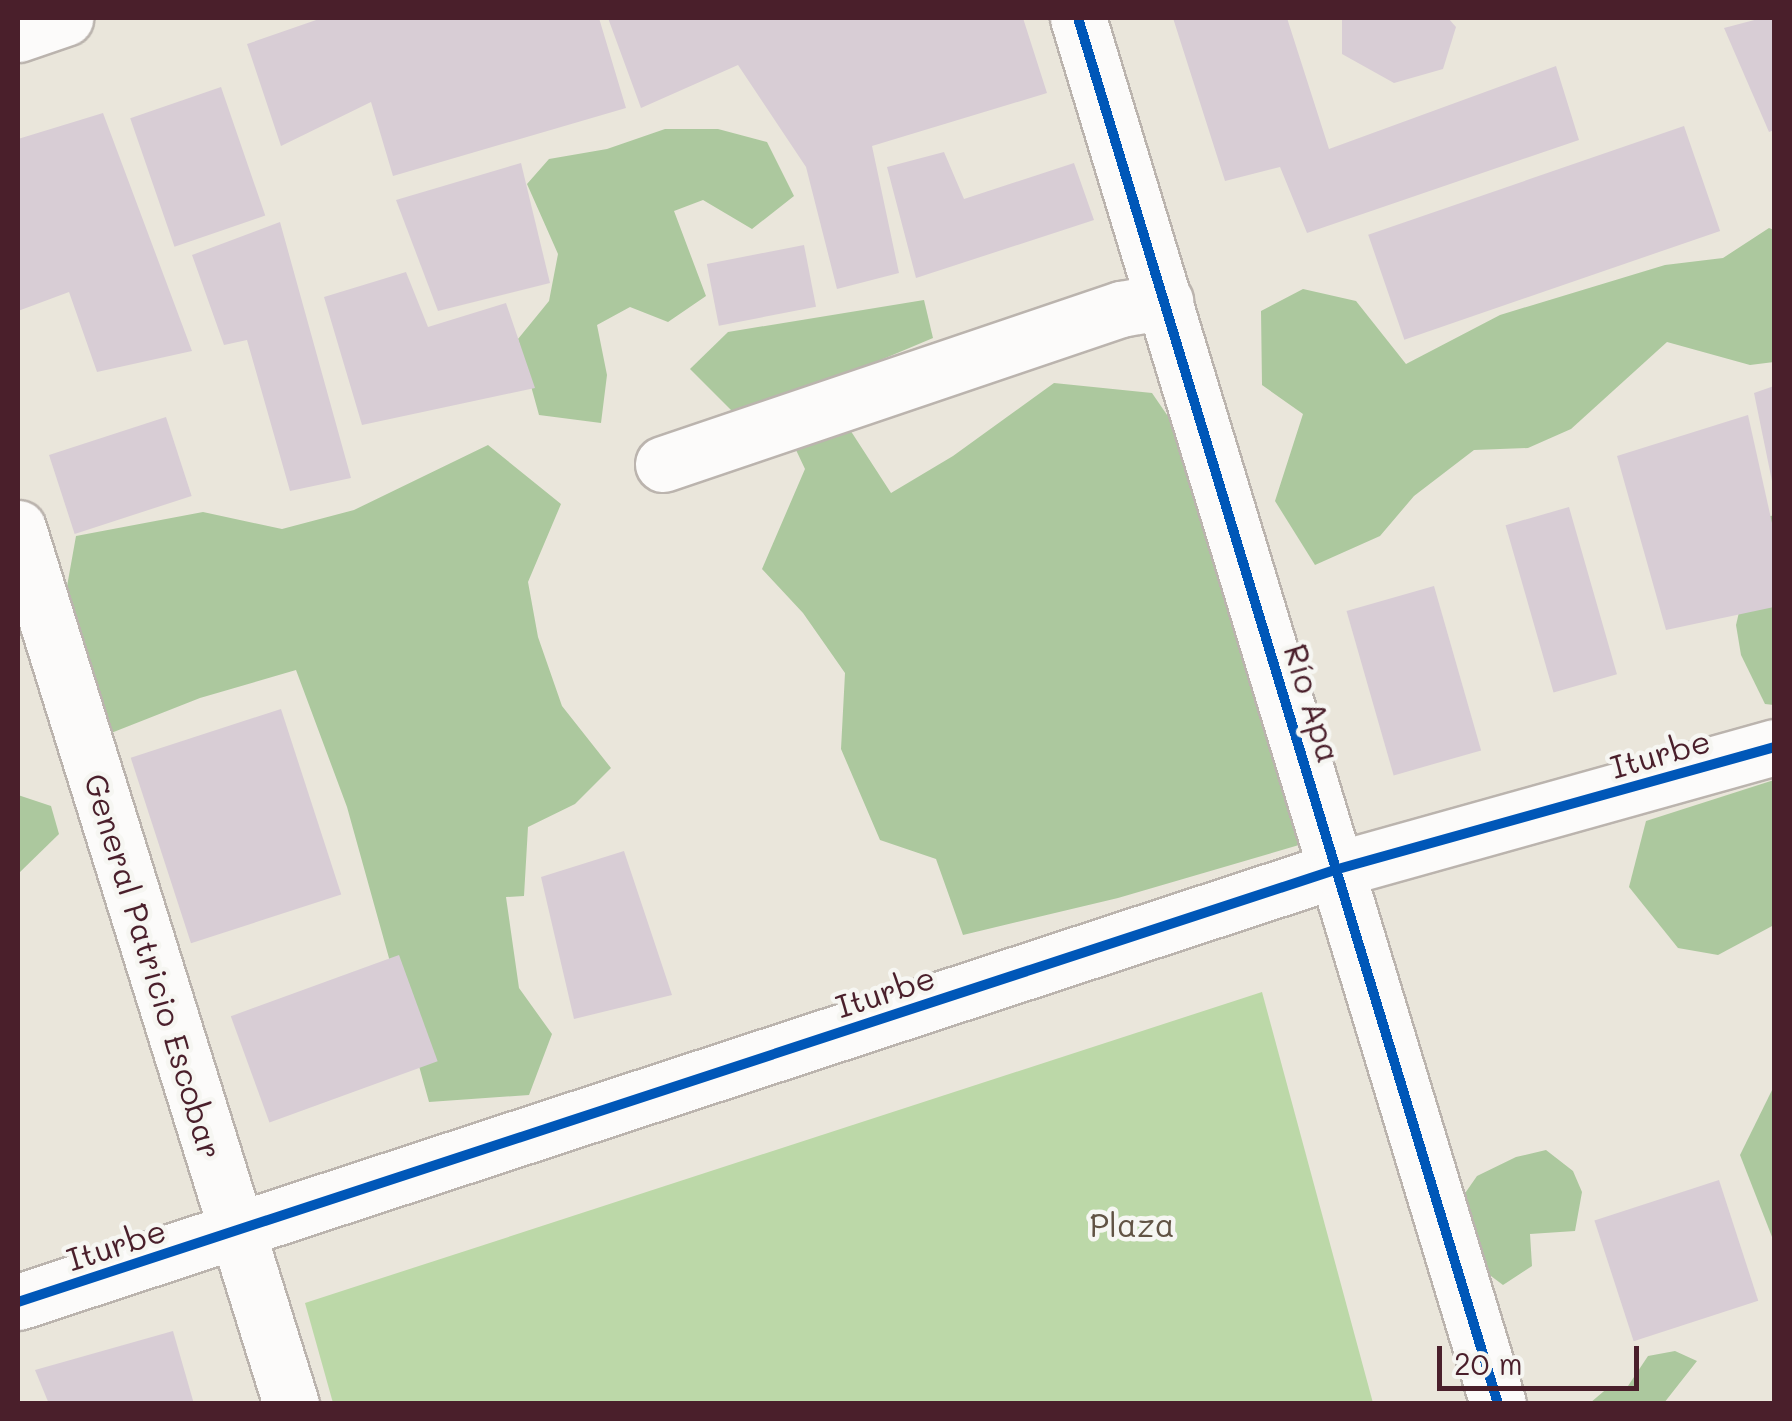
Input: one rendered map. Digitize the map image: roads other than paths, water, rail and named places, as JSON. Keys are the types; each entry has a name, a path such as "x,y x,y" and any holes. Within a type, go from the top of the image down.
{"street":[{"path":"18,34 65,18"},
{"name":"Río Apa","path":"1078,18 1498,1404"},
{"path":"662,464 1121,309 1165,301"},
{"name":"General Patricio Escobar","path":"18,528 292,1404"},
{"name":"Iturbe","path":"18,1302 1338,869 1774,747"}],"park label":[{"name":"Plaza","path":"1132,1224"}]}
